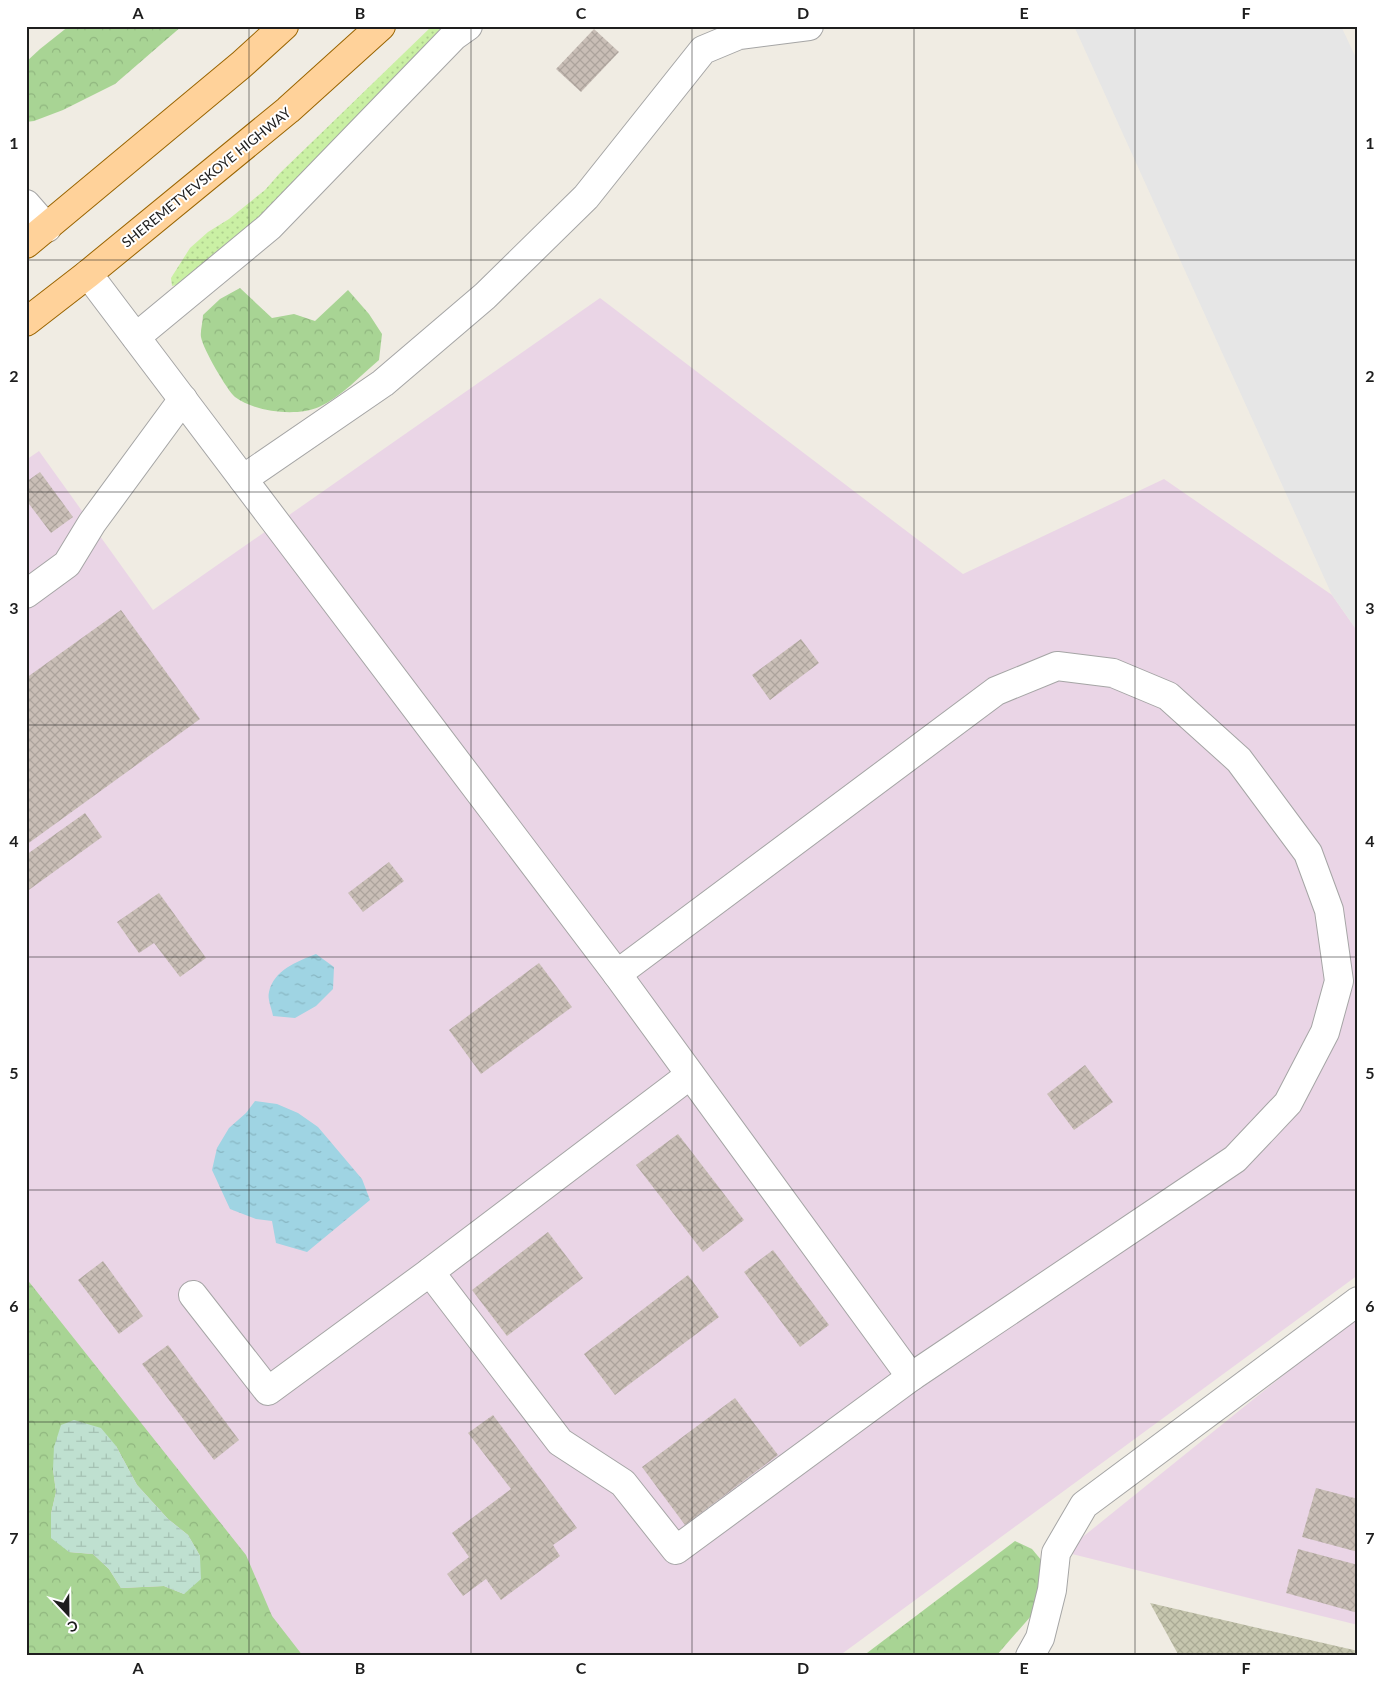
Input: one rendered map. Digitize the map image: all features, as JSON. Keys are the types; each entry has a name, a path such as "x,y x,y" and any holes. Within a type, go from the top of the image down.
{"main road":[{"path":"36,236 241,65 284,26"},
{"name":"SHEREMETYEVSKOYE HIGHWAY","path":"26,322 88,274 288,110 381,26"}],"lane":[{"path":"136,337 269,227 454,36 468,26"},
{"path":"243,478 383,383 485,296 586,197 702,50 725,33 739,35 809,26"},
{"path":"26,204 36,236"},
{"path":"88,274 617,974 911,1377"},
{"path":"26,594 67,564 92,523 183,399"},
{"path":"430,1272 560,1442 622,1483 676,1550 911,1377 1235,1159 1288,1103 1325,1032 1339,981 1329,910 1308,853 1240,760 1168,696 1113,673 1057,666 996,691 617,974"},
{"path":"192,1296 268,1391 430,1272 690,1075"},
{"path":"1030,1656 1040,1638 1052,1590 1056,1553 1084,1505 1358,1301"}],"shaded area":[{"path":"1074,26 1341,26 1358,62 1358,632 1332,595"},
{"path":"600,298 963,574 1164,479 1332,595 1358,632 1358,1275 839,1656 26,1656 26,460 39,451 153,610"},
{"path":"1358,1315 1358,1625 1064,1552"},
{"path":"1150,1603 1358,1651 1358,1656 1179,1656"}],"green space":[{"path":"69,26 182,26 115,84 63,110 34,121 26,122 26,62"},
{"path":"432,26 455,26 225,261 194,281 172,286 171,278 190,248 208,232 229,219 265,190 280,173"},
{"path":"240,288 272,318 294,314 315,321 348,290 369,314 382,334 379,360 335,398 310,410 299,412 276,411 243,402 231,393 221,378 206,350 201,335 203,315 220,299"},
{"path":"26,1278 246,1555 272,1616 303,1656 26,1656","holes":["116,1446 137,1485 168,1519 188,1535 200,1556 184,1594 164,1586 121,1588 109,1569 93,1554 69,1552 51,1514 56,1492 53,1469"]},
{"path":"74,1420 101,1428 116,1446 137,1485 168,1519 188,1535 200,1556 201,1579 184,1594 164,1586 121,1588 109,1569 93,1554 69,1552 51,1538 51,1514 56,1492 53,1469 54,1447 61,1425"},
{"path":"1015,1541 1032,1549 1042,1561 1038,1608 996,1656 863,1656"}],"water":[{"path":"316,954 334,967 333,989 316,1006 295,1018 273,1016 269,995 276,978 287,968"},
{"path":"255,1101 277,1104 298,1113 318,1127 362,1179 370,1200 307,1252 276,1243 272,1221 256,1219 230,1209 212,1170 217,1148 229,1128 246,1113"}],"building":[{"path":"594,29 619,52 581,92 556,69"},
{"path":"40,472 73,517 51,533 26,500 26,482"},
{"path":"121,610 200,719 26,845 26,678"},
{"path":"801,639 819,663 770,700 752,675"},
{"path":"85,813 102,837 26,892 26,855"},
{"path":"389,862 404,881 363,912 348,893"},
{"path":"159,893 206,958 180,977 154,943 139,953 117,922"},
{"path":"539,963 572,1007 481,1074 449,1030"},
{"path":"1085,1065 1113,1102 1074,1130 1047,1094"},
{"path":"678,1134 744,1220 703,1252 636,1165"},
{"path":"548,1232 583,1278 507,1336 472,1290"},
{"path":"773,1250 829,1325 800,1347 744,1272"},
{"path":"103,1261 143,1316 119,1334 78,1280"},
{"path":"688,1275 719,1317 615,1395 584,1354"},
{"path":"168,1345 239,1440 214,1460 142,1364"},
{"path":"735,1398 778,1455 685,1525 642,1467"},
{"path":"493,1415 577,1528 553,1545 560,1556 501,1600 486,1579 463,1596 447,1574 469,1557 452,1533 511,1489 468,1433"},
{"path":"1316,1488 1358,1499 1358,1552 1302,1537"},
{"path":"1298,1549 1358,1565 1358,1613 1286,1593"}]}
